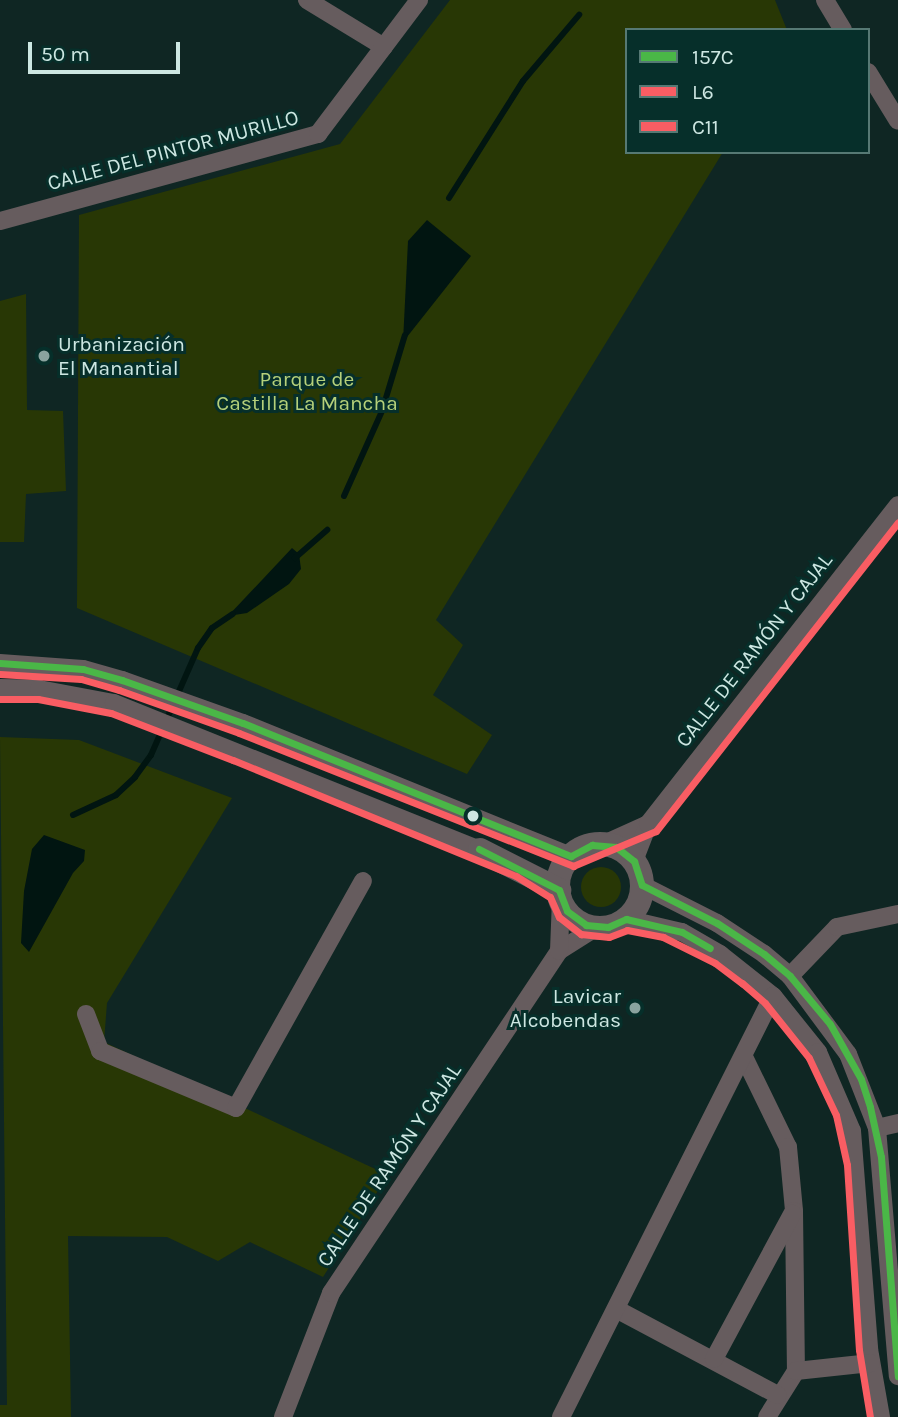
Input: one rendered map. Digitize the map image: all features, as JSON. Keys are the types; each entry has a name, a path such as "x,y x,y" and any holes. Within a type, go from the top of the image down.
{"main road":[{"path":"480,849 560,895 575,919 597,927 626,919 640,898 642,885 634,861 626,853 604,844 571,856 563,866 560,895"}],"street":[{"path":"307,0 384,47"},
{"name":"CALLE DEL PINTOR MURILLO","path":"0,221 318,134 419,0"},
{"path":"825,0 842,28"},
{"path":"870,75 898,121"},
{"name":"CALLE DE RAMÓN Y CAJAL","path":"634,861 648,824 898,505"},
{"path":"0,663 83,669 122,680 243,723 571,856"},
{"path":"0,688 39,690 114,703 480,849"},
{"name":"CALLE DE RAMÓN Y CAJAL","path":"604,844 648,824"},
{"path":"86,1014 100,1051 236,1108 363,881"},
{"path":"642,885 740,936 790,976 848,1054 877,1128 898,1376"},
{"path":"559,951 560,895"},
{"path":"790,976 836,927 898,914"},
{"path":"626,919 682,932 720,954 774,996 818,1052 852,1130 871,1363 881,1417"},
{"name":"CALLE DE RAMÓN Y CAJAL","path":"283,1417 331,1293 559,951 597,927"},
{"path":"561,1417 745,1059 774,996"},
{"path":"745,1059 788,1147 794,1210 796,1371 778,1395 767,1417"},
{"path":"877,1128 898,1123"},
{"path":"714,1359 794,1210"},
{"path":"616,1309 778,1395"},
{"path":"796,1371 871,1363"}],"green space":[{"name":"Parque de Castilla La Mancha","path":"450,0 775,0 786,28 625,28 625,154 722,154 436,620 463,645 433,695 492,735 467,774 77,608 79,215 340,144"},
{"path":"26,294 27,410 63,411 66,491 26,494 24,542 0,542 0,301"},
{"path":"0,737 79,740 232,798 107,1003 104,1042 388,1175 323,1277 250,1242 218,1261 167,1237 68,1236 71,1417 0,1417 0,1405 7,1405"},
{"path":"601,867 609,868 615,873 620,879 620,895 615,901 609,906 601,907 593,906 587,901 582,895 581,887 582,879 587,873 593,868"}],"shaded area":[{"path":"427,220 471,256 403,342 408,241"},
{"path":"292,548 299,554 301,569 289,584 247,613 228,616"},
{"path":"44,835 85,850 84,861 73,873 29,952 21,943 24,891 32,849"}],"waterway":[{"path":"449,198 523,81 579,15"},
{"path":"344,496 382,411 405,335"},
{"path":"295,558 327,530"},
{"path":"73,815 116,795 135,777 151,755 198,648 212,628 233,614"}],"transit line":[{"name":"C11","path":"0,674 81,679 119,690 239,733 573,866 656,831 898,522"},
{"name":"157C","path":"0,663 83,669 122,680 243,723 571,856 592,845 616,847 634,861 642,885 717,923 764,954 790,976 830,1024 861,1079 870,1107 881,1157 898,1376"},
{"name":"L6","path":"0,699 38,699 111,713 516,876 550,897 559,917 581,934 609,937 627,930 663,937 715,963 742,983 765,1003 809,1058 836,1115 847,1165 859,1350 870,1417"},
{"name":"157C","path":"479,849 559,890 567,911 586,925 608,927 626,919 682,932 710,948"}],"place":[{"name":"Urbanización El Manantial","path":"44,356"},
{"name":"Lavicar Alcobendas","path":"635,1008"}]}
